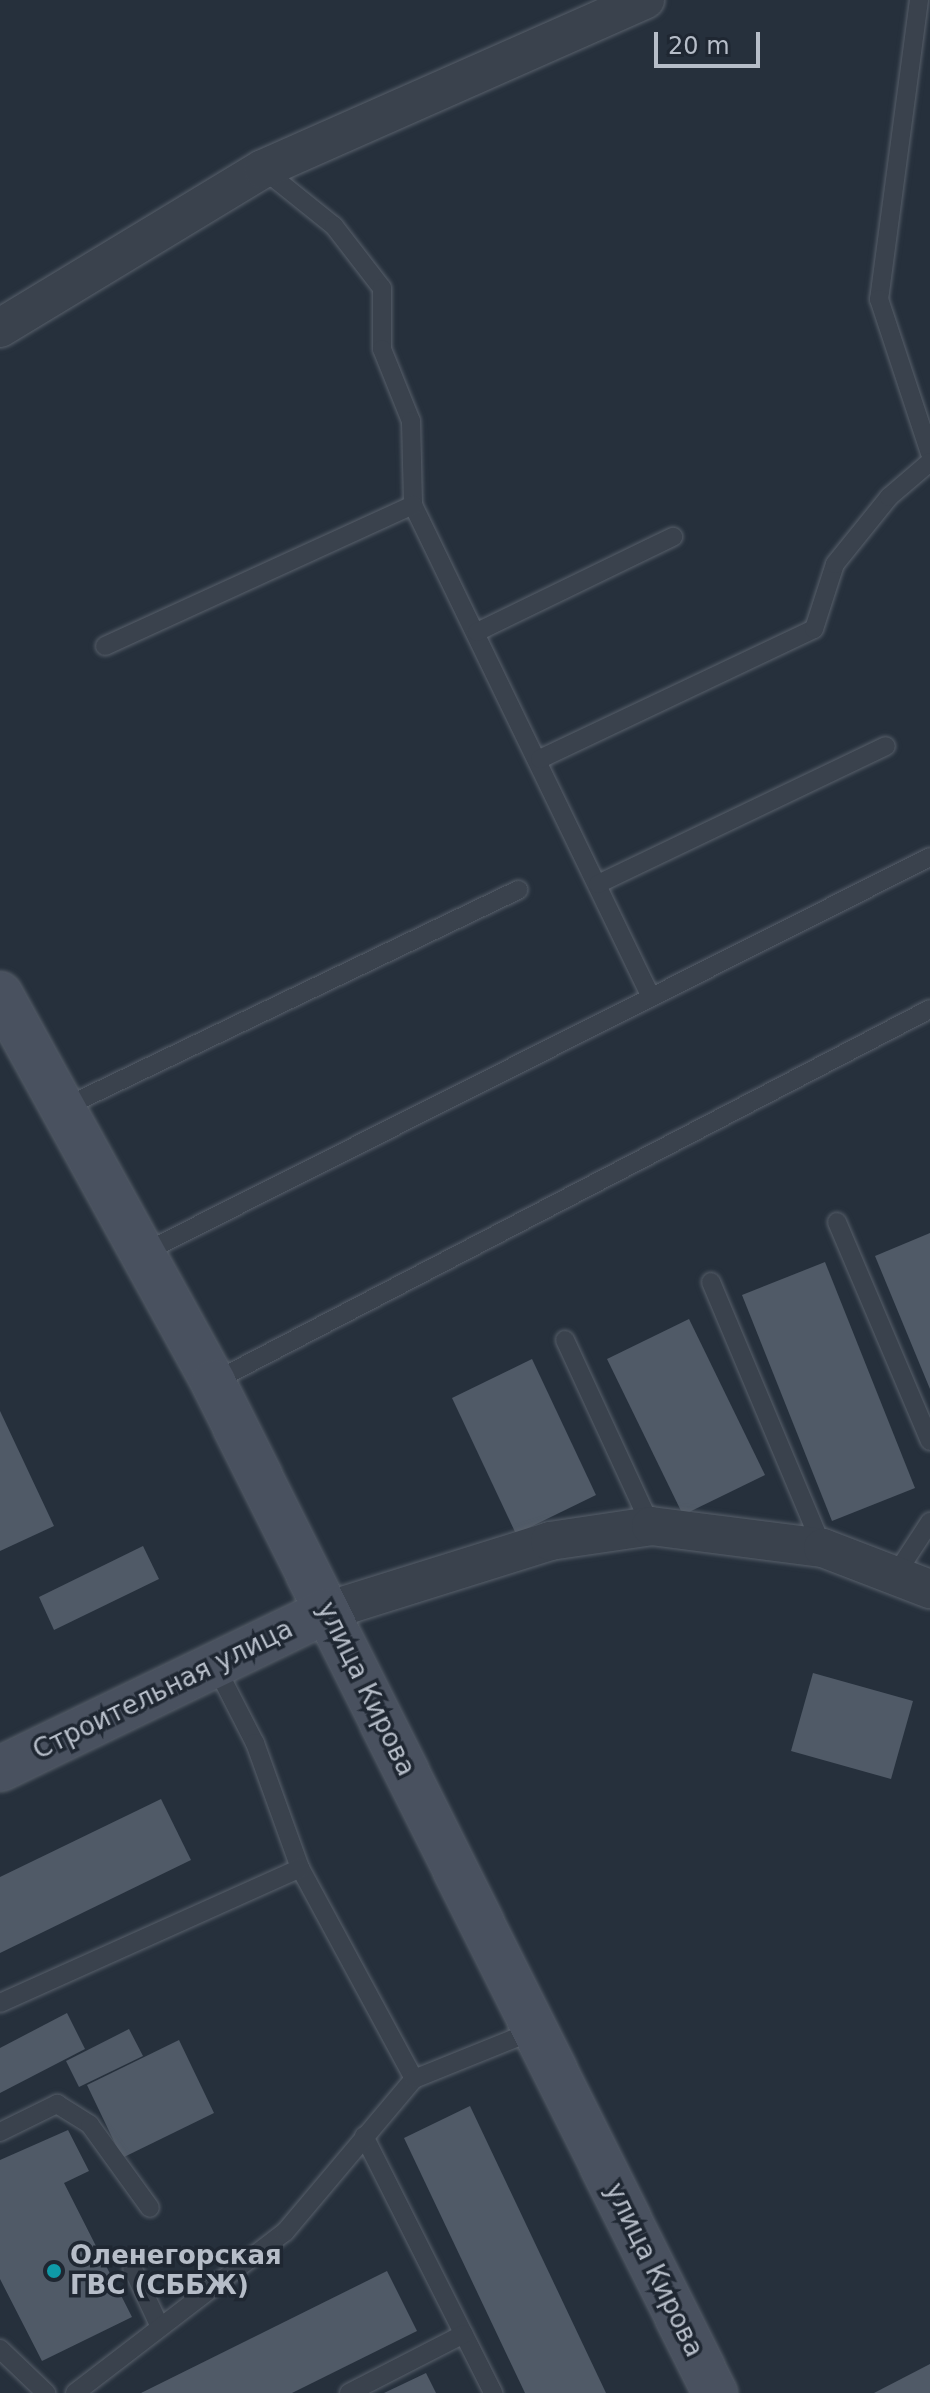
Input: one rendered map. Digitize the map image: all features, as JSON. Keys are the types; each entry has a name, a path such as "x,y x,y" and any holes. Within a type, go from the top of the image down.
{"street":[{"path":"0,328 263,169 645,0"},
{"name":"улица Кирова","path":"0,994 213,1382 715,2393"},
{"path":"327,1611 550,1541 651,1526 823,1548 914,1580"},
{"name":"Строительная улица","path":"0,1769 327,1611"}],"lane":[{"path":"919,0 879,299 930,453"},
{"path":"263,169 334,226 382,288 382,349 411,421 413,505 540,759 650,995"},
{"path":"540,759 814,629 835,564 889,497 930,462"},
{"path":"105,646 413,505"},
{"path":"477,632 673,537"},
{"path":"598,884 886,746"},
{"path":"141,1254 650,995 930,857"},
{"path":"62,1108 518,890"},
{"path":"213,1382 930,1009"},
{"path":"837,1222 930,1441"},
{"path":"711,1282 823,1548"},
{"path":"565,1340 651,1526"},
{"path":"914,1580 930,1522"},
{"path":"215,1665 255,1743 300,1868 414,2079"},
{"path":"0,2003 300,1868"},
{"path":"75,2393 159,2325 285,2232 414,2079 535,2030"},
{"path":"0,2132 57,2104 90,2125 150,2208"},
{"path":"364,2136 493,2393"},
{"path":"132,2267 159,2325"},
{"path":"349,2393 464,2334"},
{"path":"0,2349 46,2393"}],"building":[{"path":"930,1233 930,1389 875,1256"},
{"path":"825,1262 915,1488 832,1521 742,1295"},
{"path":"689,1319 765,1475 683,1515 607,1359"},
{"path":"532,1359 596,1495 516,1534 452,1398"},
{"path":"0,1411 54,1526 0,1551"},
{"path":"143,1546 159,1579 54,1630 39,1597"},
{"path":"813,1673 913,1701 891,1779 791,1751"},
{"path":"161,1799 191,1860 0,1953 0,1877"},
{"path":"67,2013 85,2049 0,2093 0,2048"},
{"path":"129,2029 143,2056 79,2087 66,2061"},
{"path":"179,2040 214,2113 122,2158 87,2085"},
{"path":"470,2106 606,2393 525,2393 404,2138"},
{"name":"Оленегорская ГВС (СББЖ)","path":"68,2130 89,2171 64,2183 132,2317 42,2361 0,2279 0,2160"},
{"path":"387,2271 417,2331 292,2393 141,2393"},
{"path":"930,2364 930,2393 874,2393"},
{"path":"426,2373 436,2393 384,2393"}],"place":[{"name":"Оленегорская ГВС (СББЖ)","path":"54,2271"}]}
